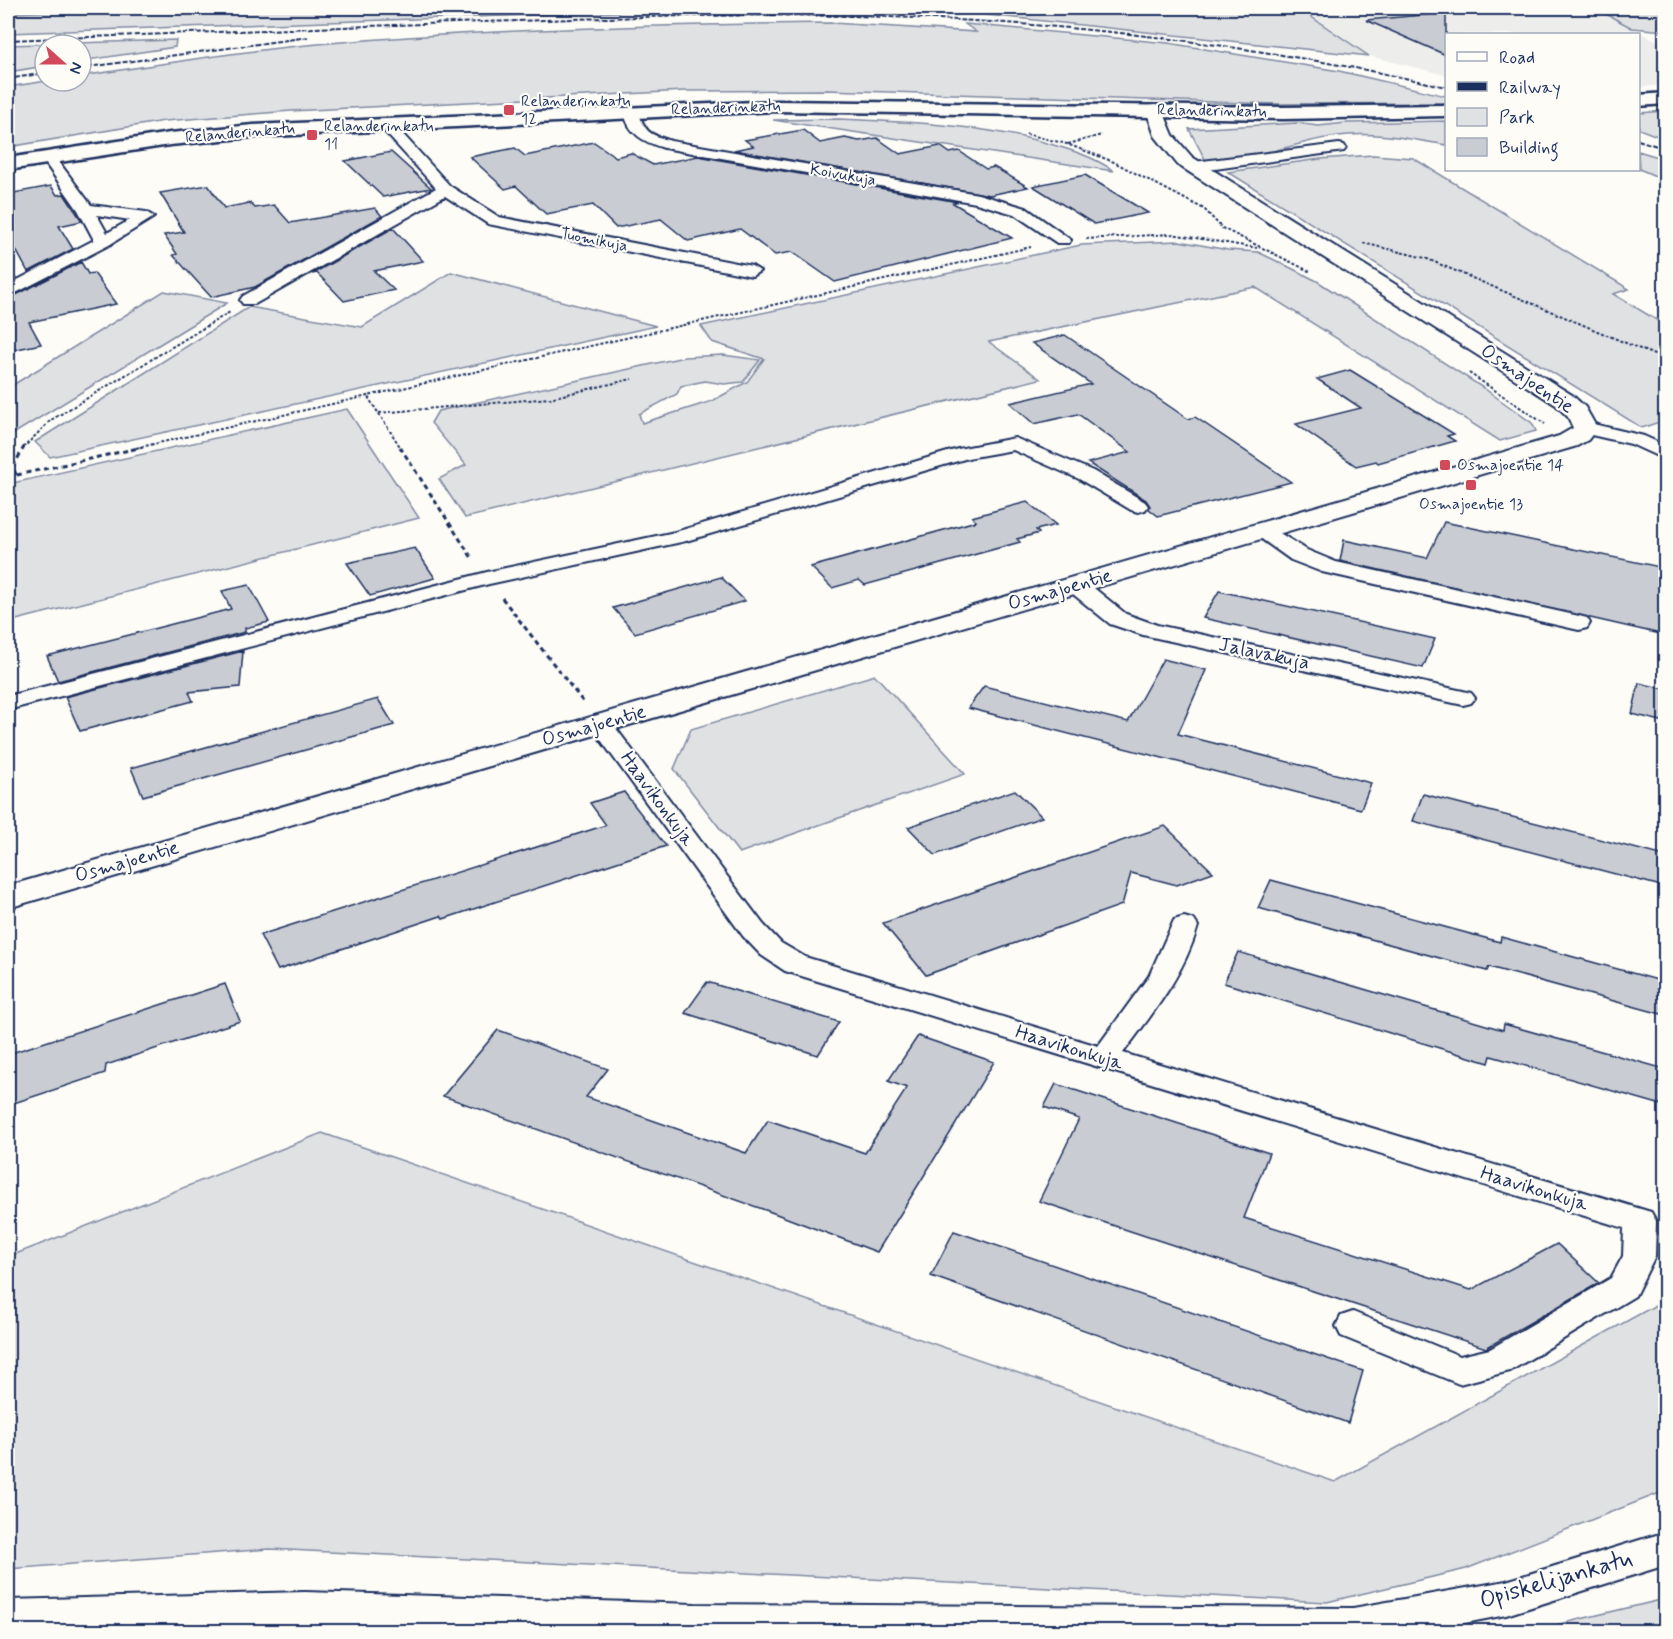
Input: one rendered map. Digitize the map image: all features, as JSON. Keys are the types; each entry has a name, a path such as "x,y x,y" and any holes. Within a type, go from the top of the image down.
{"main road":[{"path":"1640,100 1665,98"},
{"name":"Relanderinkatu","path":"8,164 214,134 388,123 776,106 1283,113 1445,111"}],"street":[{"name":"Osmajoentie","path":"8,897 1568,441 1580,435 1586,428 1577,411 1564,400 1185,161 1164,136 1155,110"},
{"name":"Koivukuja","path":"631,112 634,126 639,133 669,145 978,199 1020,211 1063,240"},
{"name":"Tuomikuja","path":"388,123 392,132 444,189 494,221 752,271"},
{"path":"1194,167 1339,148"},
{"path":"48,157 86,209 103,242"},
{"path":"249,300 444,189"},
{"path":"8,292 146,217 86,209"},
{"path":"1586,428 1637,440 1665,454"},
{"path":"8,703 487,578 679,537 965,453 1014,444 1086,475 1138,506"},
{"path":"1263,531 1299,555 1330,567 1579,623"},
{"path":"487,578 505,564"},
{"name":"Jalavakuja","path":"1076,585 1118,619 1151,630 1463,698"},
{"name":"Haavikonkuja","path":"602,724 753,930 771,949 795,964 1640,1221 1639,1256 1623,1287 1498,1361 1459,1370 1353,1326"},
{"path":"1104,1058 1157,985 1180,945 1184,926"},
{"name":"Opiskelijankatu","path":"8,1618 305,1609 695,1622 1353,1626 1506,1598 1665,1548"}],"path":[{"path":"1025,134 1067,144 1114,162 1204,209 1222,228 1312,273"},
{"path":"8,477 1063,240 1170,234 1259,248"},
{"path":"1353,241 1425,258 1665,360"},
{"path":"16,475 13,467 19,451 29,438 51,420 249,300"},
{"path":"1464,369 1548,427"},
{"path":"379,413 550,398 632,379"}],"shaded area":[{"path":"1298,8 1594,8 1665,45 1665,85 1640,87 1640,33 1445,33 1445,75 1369,56"}],"green space":[{"path":"146,8 733,8 8,33 8,13"},
{"path":"841,8 1298,8 1369,56 950,11"},
{"path":"1595,8 1665,8 1665,31 1632,28"},
{"path":"832,23 976,32 965,24 1168,43 1339,71 1445,96 1445,103 1278,104 826,90 685,91 291,111 164,121 8,147 8,87 33,83 33,93 93,93 93,74 267,49 454,34"},
{"path":"176,40 175,47 93,59 93,42"},
{"path":"33,44 33,68 8,72 8,45"},
{"path":"1665,111 1665,139 1640,129 1640,113"},
{"path":"773,120 891,121 993,131 1080,154 1114,171"},
{"path":"1445,121 1445,145 1364,134 1321,139 1239,159 1206,161 1189,129 1297,123 1318,126 1346,123"},
{"path":"1640,152 1665,159 1665,180 1640,169"},
{"path":"1373,155 1413,158 1629,289 1613,294 1665,325 1665,420 1642,428 1228,172 1320,159"},
{"path":"1179,241 1228,250 1258,252 1317,281 1485,389 1532,423 1536,431 1500,441 1255,287 989,342 1040,379 465,518 439,479 466,465 431,423 438,411 684,357 723,355 760,360 743,382 724,384 705,381 681,386 677,394 639,414 642,423 712,401 747,382 764,359 712,342 701,326 1081,245"},
{"path":"451,272 656,326 50,457 35,442 249,307 362,327"},
{"path":"164,291 227,303 13,434 8,445 8,388"},
{"path":"347,409 419,518 8,622 8,484"},
{"path":"875,675 965,774 739,853 674,769 691,729"},
{"path":"322,1133 1335,1482 1665,1300 1665,1491 1466,1569 1327,1602 269,1549 8,1569 8,1257"},
{"path":"1665,1599 1665,1631 1530,1631"}],"building":[{"path":"1446,13 1445,55 1366,20"},
{"path":"803,130 820,143 845,138 859,141 877,138 900,154 940,146 950,153 959,151 986,169 994,167 1028,187 990,195 734,150 753,146 745,140"},
{"path":"594,142 616,157 631,153 653,165 698,156 958,202 953,203 1012,238 835,282 792,252 775,255 740,229 688,241 661,219 616,228 593,205 546,214 516,186 505,189 470,157 515,148 525,156"},
{"path":"391,152 431,188 383,197 345,161"},
{"path":"1085,175 1148,213 1094,224 1033,186"},
{"path":"208,185 224,208 250,203 255,208 274,205 290,223 375,208 382,216 255,287 211,297 173,255 177,254 164,235 184,232 160,193"},
{"path":"51,186 57,195 64,194 82,221 59,226 73,249 28,272 8,235 8,194"},
{"path":"393,228 423,261 374,271 394,290 344,301 317,273 312,274"},
{"path":"81,262 88,274 94,273 116,304 29,322 41,344 8,351 8,299"},
{"path":"1065,335 1188,419 1195,417 1291,482 1158,516 1149,509 1150,506 1146,500 1088,463 1130,452 1078,414 1034,424 1010,403 1091,384 1032,343"},
{"path":"1350,370 1454,434 1447,436 1455,441 1378,463 1376,461 1356,466 1296,424 1361,408 1317,379"},
{"path":"1027,502 1056,525 1036,530 1039,533 1017,539 1020,542 865,585 859,580 832,588 811,567 976,521 972,517"},
{"path":"1444,522 1665,568 1665,635 1340,561 1344,540 1427,558"},
{"path":"415,548 435,578 370,596 347,563"},
{"path":"721,577 745,601 635,633 613,608"},
{"path":"249,585 269,622 245,628 245,632 58,681 47,656 231,609 222,591"},
{"path":"1219,591 1435,639 1423,668 1203,618"},
{"path":"243,651 240,687 189,692 193,701 80,731 65,697"},
{"path":"1163,659 1206,670 1178,734 1371,783 1361,809 968,708 984,686 1128,722"},
{"path":"1639,683 1665,689 1665,722 1632,714"},
{"path":"378,699 394,725 143,796 131,768"},
{"path":"1015,790 1042,817 935,855 908,827"},
{"path":"624,792 666,846 443,919 441,916 278,970 260,935 606,825 590,803"},
{"path":"1423,794 1665,856 1665,887 1413,821"},
{"path":"1165,826 1213,872 1177,885 1131,873 1122,905 926,975 883,923"},
{"path":"1271,880 1500,942 1501,937 1665,982 1665,1015 1489,967 1487,971 1258,908"},
{"path":"1238,952 1503,1030 1504,1024 1665,1069 1665,1106 1491,1056 1489,1063 1224,983"},
{"path":"707,982 839,1022 818,1055 685,1013"},
{"path":"225,984 240,1021 106,1065 105,1073 8,1105 8,1054"},
{"path":"498,1030 608,1069 586,1097 746,1153 768,1120 865,1153 907,1088 888,1081 918,1036 994,1062 877,1252 443,1096"},
{"path":"1056,1084 1269,1153 1244,1218 1471,1290 1557,1244 1599,1283 1486,1348 1039,1201 1079,1119 1044,1107"},
{"path":"954,1231 1363,1371 1348,1423 931,1276"}],"railway":[{"path":"8,40 621,18 778,15 884,17 1000,23 1129,34 1320,61 1445,87"},
{"path":"93,66 309,37"},
{"path":"8,79 33,75"},
{"path":"1640,141 1666,149"}],"place":[{"name":"Relanderinkatu 12","path":"509,110"},
{"name":"Relanderinkatu 11","path":"312,135"},
{"name":"Osmajoentie 14","path":"1445,465"},
{"name":"Osmajoentie 13","path":"1471,485"}]}
